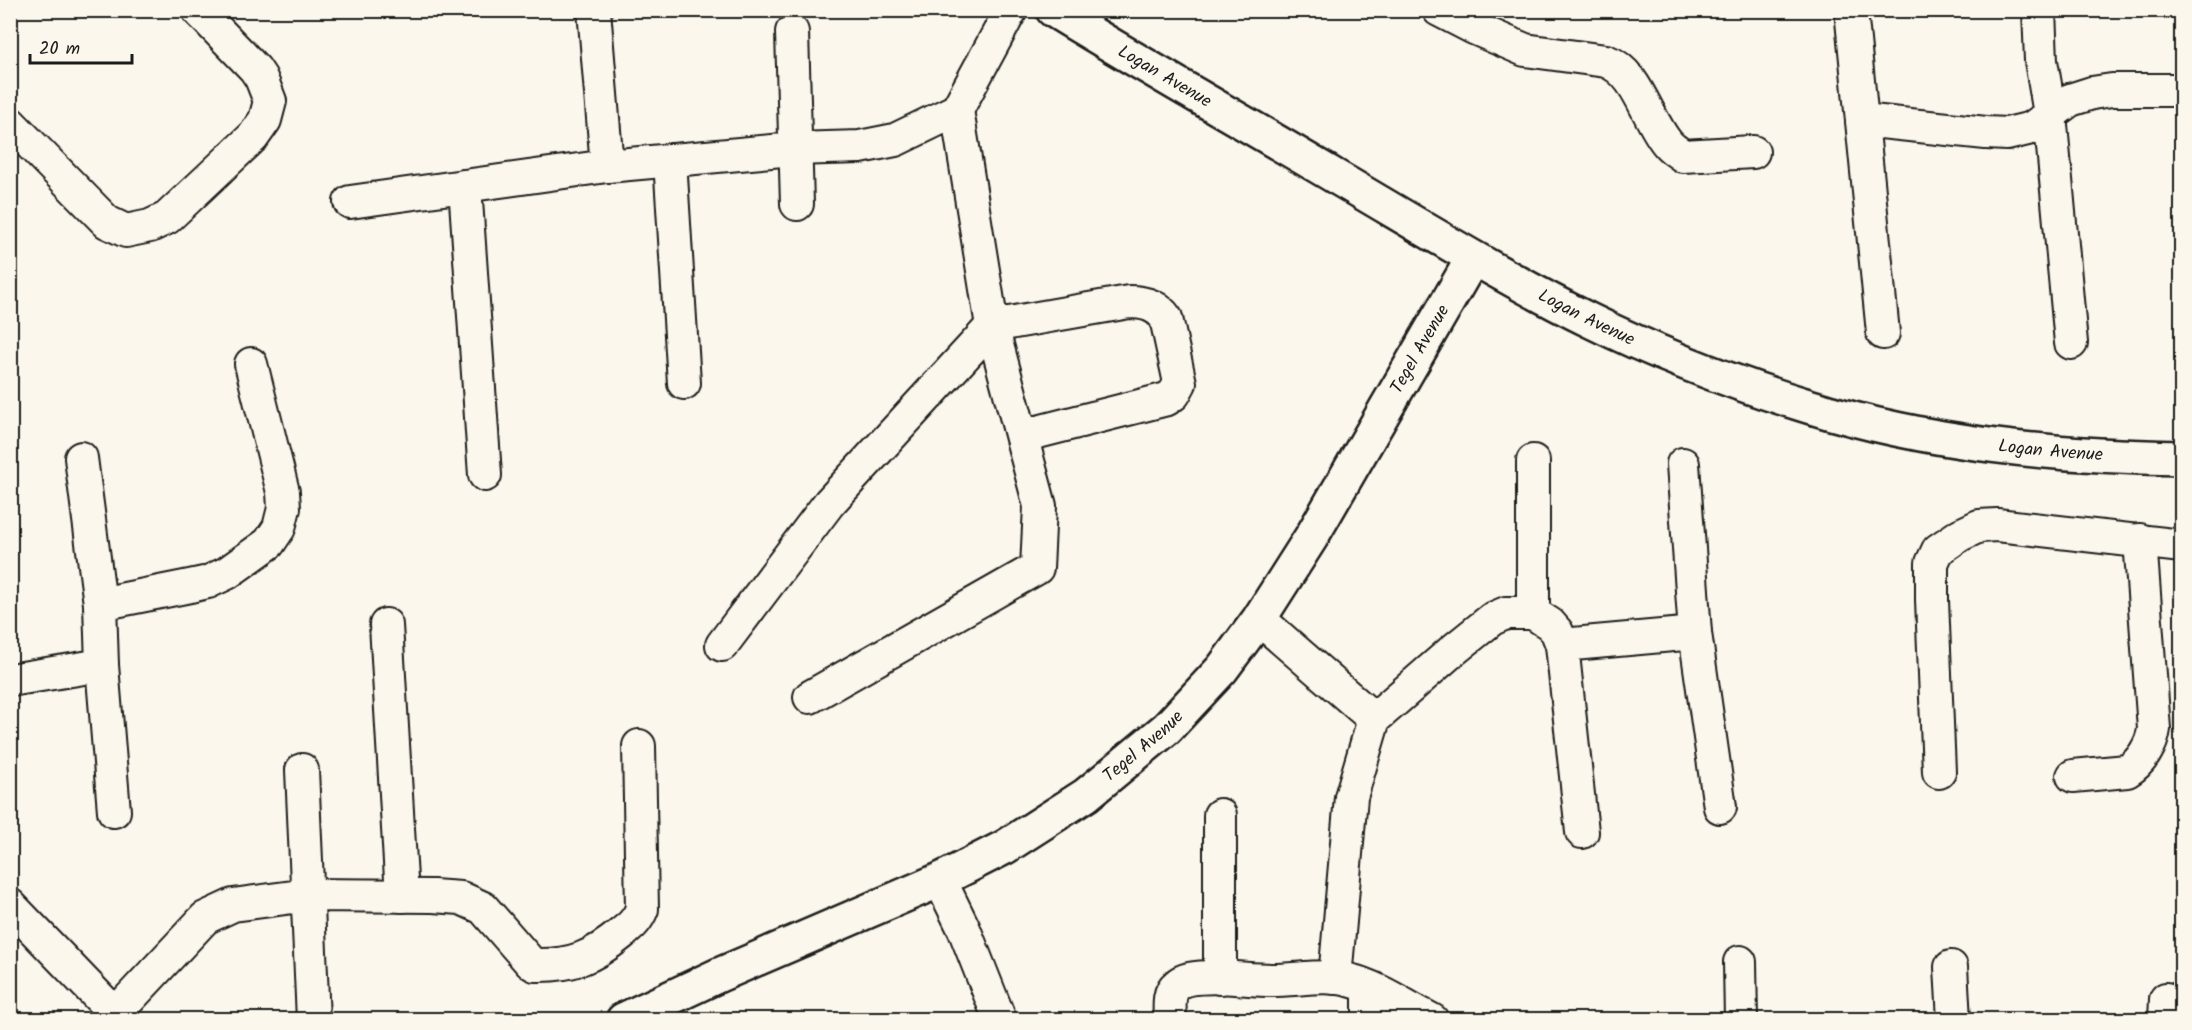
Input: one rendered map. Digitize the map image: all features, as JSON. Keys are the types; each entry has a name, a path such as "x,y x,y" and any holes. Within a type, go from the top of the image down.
{"street":[{"path":"10,123 107,222 126,231 150,226 167,218 254,137 265,120 270,101 266,88 255,69 198,10"},
{"path":"594,10 607,165"},
{"path":"350,202 607,165 794,149 860,147 895,140 957,110 1011,10"},
{"name":"Logan Avenue","path":"1053,10 1473,258 1590,320 1680,361 1811,407 1917,433 1976,443 2077,455 2181,458"},
{"path":"1439,10 1524,50 1615,64 1626,74 1668,144 1683,156 1752,152"},
{"path":"1851,10 1883,333"},
{"path":"2039,10 2040,61 2050,114 2071,343"},
{"path":"792,33 796,204"},
{"path":"1862,120 2007,134 2032,128 2070,100 2092,93 2112,90 2181,90"},
{"path":"810,696 1037,568 1040,506 992,326 957,110"},
{"path":"670,160 684,383"},
{"path":"465,186 484,475"},
{"name":"Tegel Avenue","path":"623,1020 729,971 940,880 1005,847 1095,788 1167,728 1222,669 1258,619 1312,536 1473,258"},
{"path":"722,645 829,503 992,326 1130,302 1146,303 1166,318 1180,383 1174,394 1167,399 1022,436"},
{"path":"100,604 208,582 227,573 268,543 279,528 284,508 283,492 251,364"},
{"path":"81,458 100,604 102,665 114,811"},
{"path":"1533,461 1533,613"},
{"path":"1683,464 1695,633 1720,807"},
{"path":"1939,772 1932,600 1932,563 1938,550 1960,535 1979,526 1997,525 2181,546"},
{"path":"2073,776 2127,771 2132,768 2152,741 2154,729 2140,540"},
{"path":"1335,978 1352,797 1374,719 1492,619 1506,613 1533,613 1550,624 1557,632 1562,645 1582,832"},
{"path":"1258,619 1374,719"},
{"path":"386,625 402,896"},
{"path":"1562,645 1695,633"},
{"path":"10,680 102,665"},
{"path":"10,905 118,1017 205,918 233,905 308,895 450,897 483,908 535,965 575,962 602,950 637,921 642,909 639,746"},
{"path":"302,770 313,1020"},
{"path":"1220,815 1220,978"},
{"path":"940,880 963,929 1000,1020"},
{"path":"1740,962 1741,1020"},
{"path":"1951,967 1954,1020"},
{"path":"1170,1020 1170,1000 1177,984 1190,979 1220,978 1349,980 1432,1020"},
{"path":"1369,988 1369,1020"}]}
